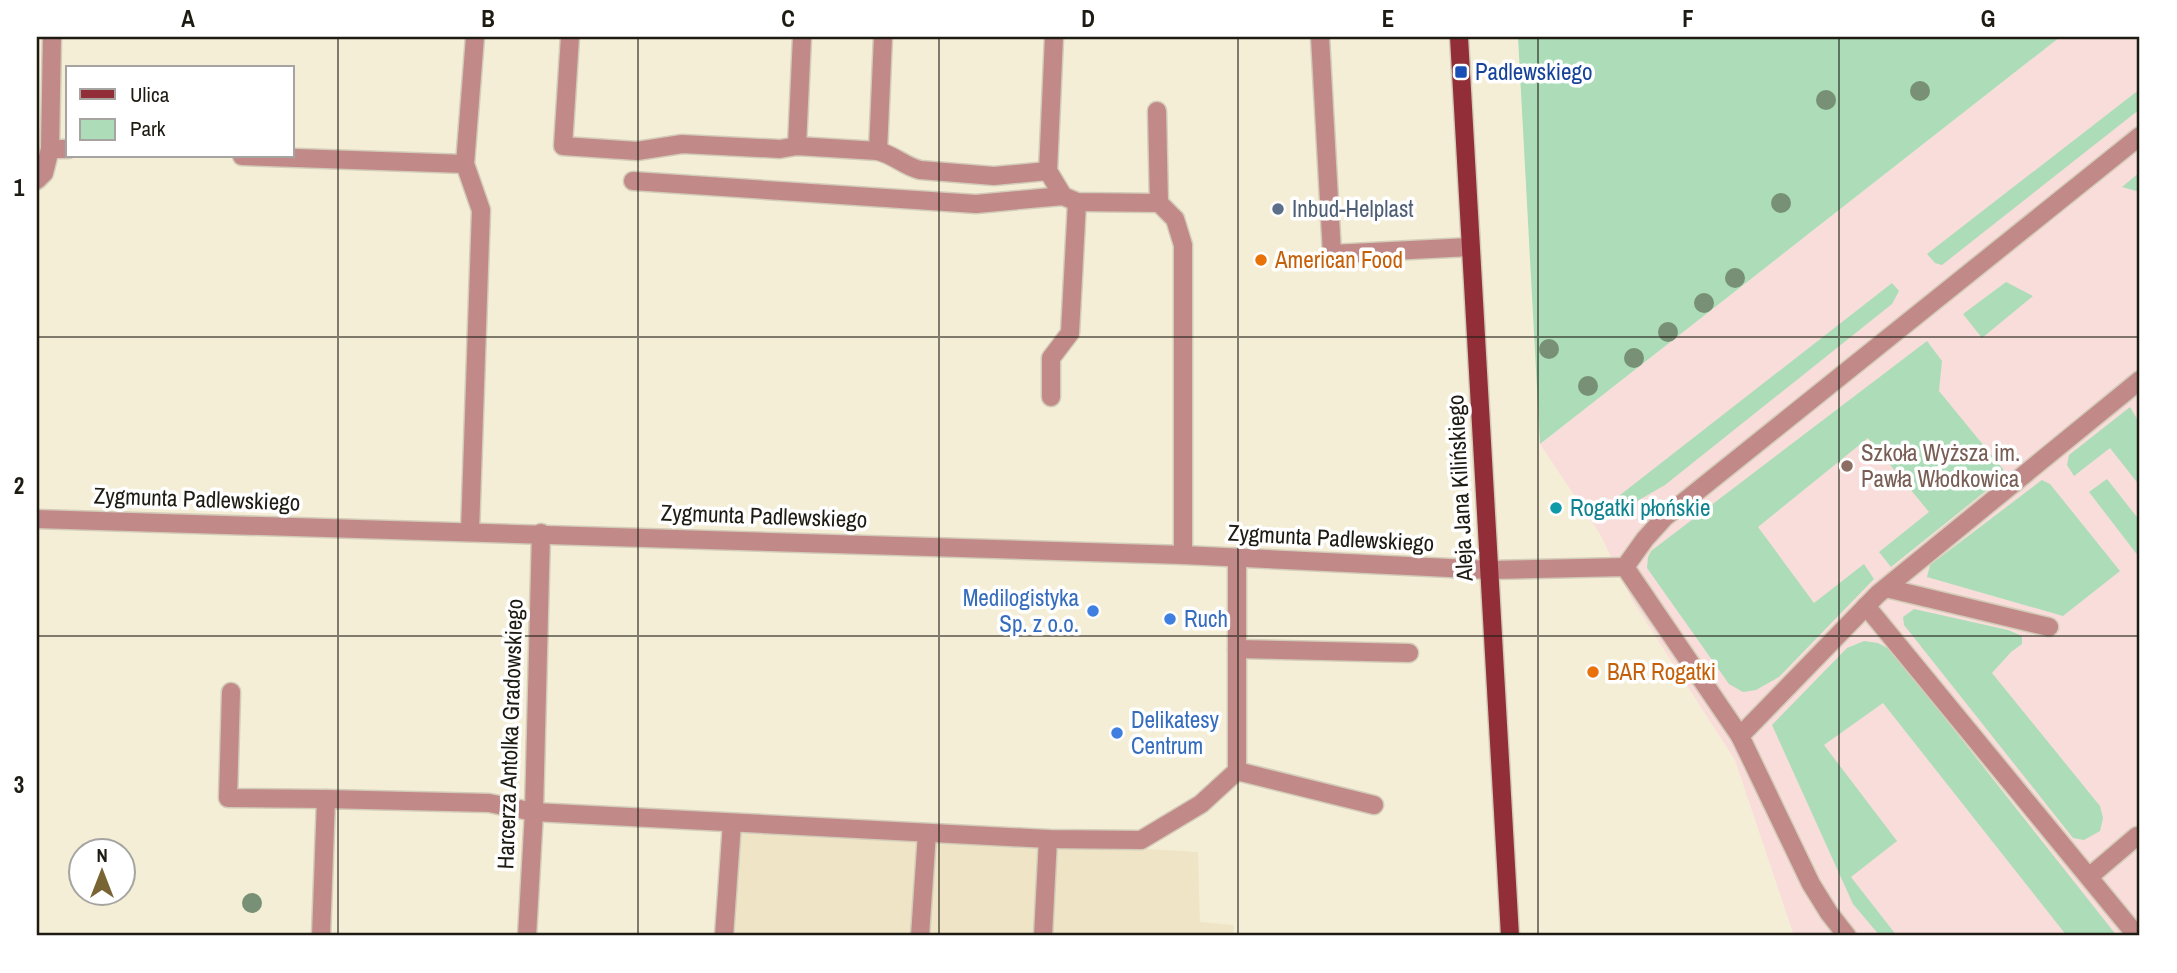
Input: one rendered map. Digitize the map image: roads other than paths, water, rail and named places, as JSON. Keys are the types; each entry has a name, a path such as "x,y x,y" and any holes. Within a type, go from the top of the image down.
{"main road":[{"name":"Aleja Jana Kilińskiego","path":"1459,37 1510,936"}],"street":[{"path":"37,180 44,173 50,149 52,37"},
{"path":"470,532 481,210 465,164 475,37"},
{"path":"570,37 564,146 637,151 682,144 780,149 797,146 878,151 893,155 908,167 919,170 994,176 1048,171"},
{"path":"797,146 802,37"},
{"path":"878,151 883,37"},
{"path":"1051,397 1051,358 1070,332 1070,199 1048,171 1054,37"},
{"path":"1320,37 1332,254 1471,247"},
{"path":"1157,111 1158,203"},
{"path":"1847,936 1811,884 1740,736 1625,567 1665,517 2140,136"},
{"path":"50,149 66,149"},
{"path":"294,158 465,164"},
{"path":"633,181 976,204 1070,199 1158,203 1175,219 1184,245 1183,555"},
{"path":"1740,736 1886,588 2140,380"},
{"name":"Zygmunta Padlewskiego","path":"37,519 1183,555 1490,570 1625,567"},
{"name":"Harcerza Antolka Gradowskiego","path":"527,936 534,812 541,533"},
{"path":"231,692 228,797 489,803 534,812 1048,839 1141,840 1201,804 1237,771 1237,559"},
{"path":"1886,588 2049,627"},
{"path":"1866,606 2137,936"},
{"path":"1237,649 1409,653"},
{"path":"1237,771 1374,805"},
{"path":"321,936 326,799"},
{"path":"724,936 732,823"},
{"path":"920,936 927,833"},
{"path":"2090,876 2137,836"},
{"path":"1043,936 1048,839"}],"place":[{"name":"Padlewskiego","path":"1461,72"},
{"name":"Inbud-Helplast","path":"1278,209"},
{"name":"American Food","path":"1261,260"},
{"name":"Szkoła Wyższa im. Pawła Włodkowica","path":"1847,466"},
{"name":"Rogatki płońskie","path":"1556,508"},
{"name":"Medilogistyka Sp. z o.o.","path":"1093,611"},
{"name":"Ruch","path":"1170,619"},
{"name":"BAR Rogatki","path":"1593,672"},
{"name":"Delikatesy Centrum","path":"1117,733"}]}
